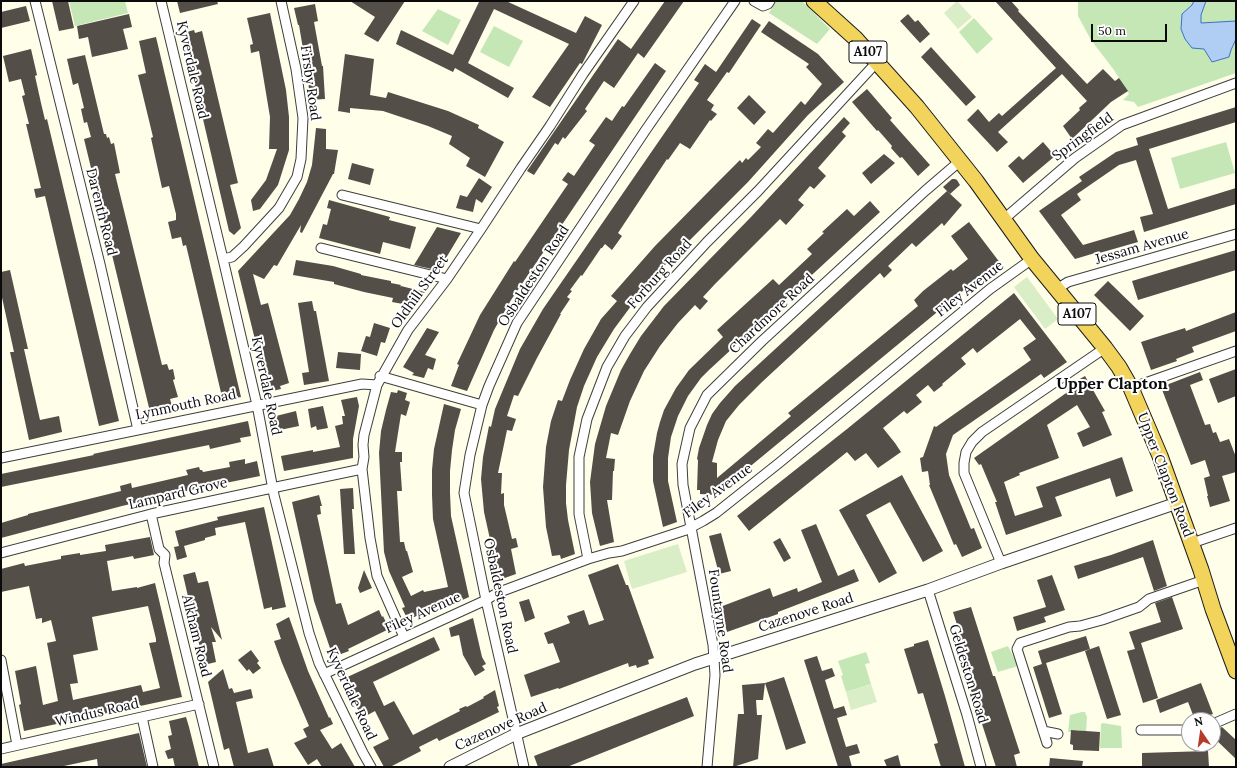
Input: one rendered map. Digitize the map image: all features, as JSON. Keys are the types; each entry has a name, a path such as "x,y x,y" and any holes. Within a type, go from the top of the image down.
{"highway":[{"name":"A107","path":"814,1 850,33 877,62 917,107 960,161"},
{"name":"Upper Clapton Road","path":"960,161 1032,259 1105,348 1131,388 1160,456 1236,671"}],"street":[{"name":"Darenth Road","path":"35,1 100,264 138,430"},
{"name":"Kyverdale Road","path":"161,1 257,405 273,487 309,633 324,674 371,767"},
{"name":"Firsby Road","path":"223,259 232,257 279,208 296,177 301,159 303,118 296,69 281,1"},
{"name":"Oldhill Street","path":"404,637 377,576 370,538 362,469 364,457 364,435 378,380 408,330 447,279 550,126 583,74 634,1"},
{"name":"Osbaldeston Road","path":"524,767 486,600 464,493 470,455 482,405 517,323 645,131 735,1"},
{"path":"754,1 763,6 768,4 770,1"},
{"name":"Forburg Road","path":"588,559 579,514 579,457 587,419 607,367 625,336 647,307 707,242 758,191 877,62"},
{"name":"Springfield","path":"1004,219 1075,158 1122,125 1236,83"},
{"name":"Chardmore Road","path":"691,528 683,485 682,464 690,428 707,395 767,336 925,191 960,161"},
{"path":"342,195 481,229"},
{"name":"Jessam Avenue","path":"1057,289 1068,282 1236,234"},
{"path":"321,248 447,279"},
{"name":"Filey Avenue","path":"324,674 486,600 497,593 588,559 622,551 691,528 716,513 990,289 1032,259"},
{"path":"1001,563 964,473 966,452 972,442 982,432 1105,348"},
{"path":"1131,388 1236,351"},
{"name":"Lynmouth Road","path":"1,458 378,380 482,405"},
{"name":"Lampard Grove","path":"1,553 151,514 362,469"},
{"name":"Cazenove Road","path":"450,767 516,734 714,658 928,590 1001,563 1177,503"},
{"name":"Alkham Road","path":"151,514 159,549 165,555 164,563 214,767"},
{"name":"Fountayne Road","path":"691,528 694,537 716,675 706,767"},
{"path":"1192,543 1236,528"},
{"path":"1047,743 1017,650 1020,643 1069,627 1080,626 1102,620 1139,607 1149,599 1204,580"},
{"name":"Geldeston Road","path":"928,590 967,715 981,767"},
{"path":"1,660 17,745"},
{"name":"Windus Road","path":"1,749 199,704"},
{"path":"1221,721 1236,714"},
{"path":"142,717 153,767"},
{"path":"1141,730 1181,730"},
{"path":"1043,731 1058,734"}],"green space":[{"path":"69,1 125,1 128,13 75,26"},
{"path":"776,1 802,1 830,29 817,44 769,13"},
{"path":"957,1 972,17 958,29 944,13"},
{"path":"1078,1 1236,1 1236,73 1138,107 1134,102 1123,100 1129,94 1114,70 1091,40 1078,16"},
{"path":"438,9 461,20 448,45 422,31"},
{"path":"974,18 993,39 977,54 959,32"},
{"path":"494,26 523,41 509,67 480,52"},
{"path":"1226,142 1235,173 1180,189 1171,158"},
{"path":"1027,277 1058,319 1045,329 1014,287"},
{"path":"678,544 687,572 632,589 624,561"},
{"path":"1008,646 1014,658 1016,658 1018,666 998,672 991,652"},
{"path":"866,652 870,663 865,664 871,684 846,692 841,676 843,675 838,661"},
{"path":"871,684 877,702 851,710 846,692"},
{"path":"1085,712 1087,717 1086,733 1079,730 1071,730 1071,732 1068,732 1070,715"},
{"path":"1101,724 1121,726 1122,748 1100,748"}],"water":[{"path":"1194,1 1206,1 1201,15 1201,23 1236,21 1236,39 1229,57 1212,62 1204,49 1192,48 1185,39 1181,29 1182,14 1192,5"}],"building":[{"path":"52,1 68,1 74,28 59,31"},
{"path":"177,1 217,1 218,4 180,13"},
{"path":"350,1 405,1 378,42 364,34 375,17"},
{"path":"476,1 506,1 576,33 585,16 602,25 582,64 580,63 550,107 532,97 569,44 494,9 468,63 514,88 508,98 455,68 453,72 396,44 401,30 453,55 479,2"},
{"path":"665,1 684,1 644,58 638,53 614,88 604,81 585,109 587,111 565,139 563,137 558,145 555,143 534,175 527,171 618,39 631,49"},
{"path":"995,1 1011,1 1019,10 1018,11 1087,84 1103,69 1115,81 1119,78 1128,91 1111,102 1072,139 1063,126 1087,101 1062,74 998,132 1008,142 997,152 967,120 978,109 989,122 999,113 1002,116 1056,68"},
{"path":"315,4 318,21 314,22 323,66 325,99 309,100 308,55 304,55 299,25 294,8"},
{"path":"26,6 30,21 1,28 1,12"},
{"path":"270,13 286,90 289,117 289,150 278,185 260,209 253,211 251,200 266,180 277,149 269,149 270,117 259,51 251,53 250,45 253,44 247,18"},
{"path":"129,14 132,27 123,29 128,49 92,57 88,37 79,39 77,26"},
{"path":"908,14 915,22 918,20 930,34 920,43 900,21"},
{"path":"752,19 761,25 729,73 727,72 707,100 714,105 711,110 717,114 711,121 710,120 690,149 680,143 668,160 667,159 618,233 622,236 612,250 605,244 570,290 572,291 567,297 570,299 560,314 518,396 514,395 507,416 516,419 512,431 507,430 498,473 502,473 501,494 504,493 504,505 512,539 516,538 518,547 511,549 516,574 499,580 484,512 481,479 483,457 489,426 491,427 495,409 520,349 543,309 699,83 694,80 705,64 716,72"},
{"path":"769,21 818,54 844,82 808,115 748,182 659,271 614,329 597,357 584,386 577,407 569,450 566,503 575,554 561,559 560,555 552,556 546,527 543,487 546,447 551,421 558,400 562,401 584,349 601,319 617,301 611,296 655,246 740,160 742,163 746,158 748,160 761,147 756,143 768,129 773,133 801,101 805,105 822,84 806,67 809,64 761,32"},
{"path":"194,30 195,33 202,31 238,183 230,185 241,228 234,235 229,231 183,33"},
{"path":"156,37 241,397 223,401 186,245 183,246 181,237 172,239 168,222 176,220 176,214 169,186 162,188 151,138 153,137 138,75 146,73 139,41"},
{"path":"931,47 976,97 966,106 921,57"},
{"path":"31,49 37,75 35,76 45,120 47,119 119,421 99,426 45,196 36,198 34,189 41,188 26,124 29,124 22,96 25,95 21,79 9,82 3,56"},
{"path":"345,54 374,59 370,95 386,98 388,92 448,111 479,125 478,128 504,142 485,177 466,166 470,158 449,144 452,136 428,126 383,111 350,108 350,113 338,111"},
{"path":"85,55 104,134 106,134 107,138 109,137 111,144 114,143 120,173 115,174 162,365 167,364 169,370 173,369 175,379 173,380 178,397 170,399 173,410 151,416 84,139 91,137 87,122 84,123 81,109 84,108 78,83 73,85 67,59"},
{"path":"655,63 666,71 511,300 494,330 467,391 451,386 459,365 457,364 480,315 514,261 515,262 568,184 562,180 568,172 574,176 595,145 589,141 606,117 612,121 622,106 624,107"},
{"path":"867,89 892,118 890,120 930,165 918,176 902,157 900,158 891,148 892,146 852,102"},
{"path":"749,95 766,112 754,125 737,108"},
{"path":"1236,107 1236,122 1149,149 1168,209 1236,188 1236,204 1144,232 1140,217 1153,214 1136,160 1119,165 1077,194 1081,200 1061,215 1083,245 1134,230 1138,242 1075,259 1039,211 1082,181 1079,177 1116,152 1138,145 1136,138"},
{"path":"844,117 850,123 842,132 846,136 818,168 826,176 814,189 810,186 798,200 804,205 786,225 780,219 715,284 703,297 708,301 700,310 695,305 678,323 660,346 644,371 630,401 618,435 611,433 606,458 615,459 612,500 607,500 614,542 600,546 592,513 590,482 595,444 606,406 621,370 630,354 641,336 664,306 751,217"},
{"path":"316,128 326,129 326,149 338,150 334,174 302,233 300,232 301,225 277,266 274,265 264,279 253,274 261,305 268,303 289,383 280,386 281,389 268,392 238,271 290,215 299,199 307,182 312,165"},
{"path":"1043,142 1055,156 1023,183 1008,166 1019,156 1023,160"},
{"path":"884,154 895,163 871,184 862,173"},
{"path":"352,163 374,169 370,185 348,179"},
{"path":"479,178 492,187 482,203 476,199 473,212 456,208 460,195 467,197"},
{"path":"952,179 957,180 960,185 950,194 943,187"},
{"path":"947,191 962,205 944,226 942,223 916,247 912,243 888,266 892,270 884,278 880,273 762,382 739,405 726,421 718,440 712,462 717,463 717,478 791,416 788,413 918,306 914,300 923,291 951,269 953,271 968,259 951,236 969,222 1004,268 986,281 982,277 970,285 730,483 732,484 717,495 700,494 700,490 697,490 697,459 699,448 712,414 720,403 735,386"},
{"path":"329,200 390,217 389,220 416,227 410,249 383,242 380,254 319,238 323,224 327,225 331,209 327,208"},
{"path":"870,201 880,212 709,370 688,396 678,416 671,437 668,458 668,481 677,522 663,527 653,481 653,456 657,433 664,410 676,388 689,370 723,337 717,330 773,279 779,285 812,254 807,249 824,233 822,232 847,209 854,216"},
{"path":"437,227 461,233 440,268 436,270 414,265"},
{"path":"1236,250 1236,270 1138,300 1132,281"},
{"path":"296,260 333,266 361,275 391,281 391,283 401,285 400,287 425,292 414,306 392,302 393,298 334,284 334,282 293,275"},
{"path":"10,270 28,349 24,349 40,420 59,416 62,432 29,440 10,352 14,352 1,293 1,272"},
{"path":"1108,281 1144,316 1130,331 1094,295"},
{"path":"1014,293 1067,362 1044,378 1041,374 953,435 946,454 949,475 971,529 974,528 982,548 962,557 956,544 954,545 929,485 928,471 922,472 920,458 923,457 934,426 936,427 1031,360 1023,348 1036,339 1020,319 977,353 973,348 961,358 966,364 942,384 943,385 934,392 928,385 916,395 922,402 907,414 904,411 883,428 901,452 878,468 866,453 855,461 847,452 749,531 737,516 847,429"},
{"path":"312,301 314,311 316,311 329,381 304,385 302,373 309,372 298,303"},
{"path":"1236,312 1236,331 1192,347 1194,352 1176,359 1177,361 1151,370 1141,342 1185,328 1186,331"},
{"path":"374,323 390,328 385,343 381,342 377,356 361,351 366,336 370,337"},
{"path":"427,328 439,332 425,355 436,359 433,370 428,368 424,378 412,375 414,373 403,367"},
{"path":"338,352 361,354 360,370 336,368"},
{"path":"1236,369 1236,396 1218,403 1209,379"},
{"path":"1200,372 1203,380 1190,385 1205,425 1210,424 1213,433 1216,432 1220,442 1229,439 1236,457 1236,472 1222,476 1230,501 1210,507 1204,478 1210,476 1205,460 1191,465 1161,387"},
{"path":"1085,376 1105,411 1102,412 1112,435 1083,447 1077,433 1090,427 1077,405 1047,425 1059,458 1019,473 1020,475 1004,482 1015,516 1043,507 1036,487 1122,457 1133,491 1116,497 1110,478 1055,497 1062,516 1006,535 995,502 997,502 981,464 979,465 974,458 1069,391 1066,387"},
{"path":"398,390 407,393 405,400 410,402 406,416 401,414 395,452 402,452 402,462 400,462 402,491 397,491 400,542 404,542 413,572 402,577 411,596 423,590 424,592 448,587 433,519 432,470 434,449 444,404 461,409 455,430 452,450 450,493 451,516 469,597 451,605 451,603 435,607 408,620 402,608 405,607 389,571 384,552 379,453 381,431 391,392 397,393"},
{"path":"357,397 359,406 353,439 353,458 284,471 281,456 340,447 335,426 343,424 342,416 345,416 341,400"},
{"path":"323,406 328,428 317,430 316,426 311,428 308,409"},
{"path":"296,411 299,426 275,431 272,417"},
{"path":"248,421 251,436 240,438 241,442 210,449 209,445 1,487 1,474"},
{"path":"245,459 245,464 257,461 260,476 122,506 1,538 1,523 28,514 121,491 120,486 131,483 132,488 188,475 186,470 199,467 203,472 230,467 229,462"},
{"path":"902,475 943,551 923,562 890,502 866,515 897,573 879,583 839,510"},
{"path":"353,488 354,509 352,509 355,554 344,554 340,489"},
{"path":"319,495 322,506 320,506 321,514 317,515 336,604 341,603 348,625 379,610 389,629 348,649 349,651 333,657 314,601 292,502"},
{"path":"264,507 286,607 272,610 272,607 264,609 245,522 215,528 216,535 184,546 187,557 177,560 174,547 179,546 175,531 218,520 217,517"},
{"path":"816,524 838,576 854,569 859,581 778,612 778,614 727,632 720,607 770,588 773,597 797,588 798,592 822,582 801,530"},
{"path":"721,533 731,571 719,574 709,536"},
{"path":"150,537 154,555 134,559 133,556 107,561 112,591 137,588 155,583 182,697 24,731 15,671 36,666 43,705 58,701 47,643 56,641 51,620 42,623 42,618 36,619 29,586 1,592 1,569 24,563 25,566 61,559 61,556 106,551 105,545","holes":["148,606 156,642 149,643 160,688 143,692 141,685 73,700 70,684 78,683 73,655 98,650 92,617"]},
{"path":"780,538 791,558 784,562 773,542"},
{"path":"1153,540 1167,586 1154,591 1143,557 1078,579 1074,566"},
{"path":"618,564 626,585 628,585 654,658 648,660 649,664 637,668 636,665 629,667 628,663 559,689 558,688 531,697 524,675 560,662 553,643 548,644 544,633 570,623 567,616 584,610 589,625 604,620 588,575"},
{"path":"364,570 372,588 360,593 358,588"},
{"path":"195,572 198,583 208,581 222,640 211,627 216,642 212,642 216,662 204,665 183,575"},
{"path":"1052,575 1065,610 1044,617 1046,622 1017,631 1013,617 1046,607 1037,580"},
{"path":"1172,597 1183,629 1141,643 1158,698 1143,703 1127,651 1135,649 1129,632 1161,622 1155,603"},
{"path":"529,599 535,618 525,622 519,602"},
{"path":"971,607 1020,753 1014,755 1017,767 996,767 969,684 975,682 953,612"},
{"path":"289,617 308,671 333,724 320,730 332,749 341,743 355,767 322,767 317,759 308,765 294,743 307,737 303,729 309,726 274,641 281,639 276,624"},
{"path":"473,618 482,657 486,664 482,666 485,670 475,676 463,655 459,635 451,637 449,628"},
{"path":"1086,636 1090,649 1046,663 1062,714 1049,718 1033,667 1042,664 1038,651"},
{"path":"434,637 440,650 373,682 384,706 394,701 413,735 460,711 459,709 466,706 467,707 484,698 483,697 495,690 499,712 439,741 437,738 419,747 421,751 390,767 384,767 373,747 389,739 375,711 362,718 343,679"},
{"path":"928,640 965,767 941,767 934,744 938,743 923,693 918,694 904,649"},
{"path":"1099,646 1121,715 1107,719 1085,651"},
{"path":"251,650 259,661 257,663 261,668 253,674 249,669 247,671 238,660"},
{"path":"817,656 822,671 832,668 835,676 825,680 834,709 844,706 847,715 837,718 846,747 857,744 860,753 849,756 852,767 838,767 804,660"},
{"path":"223,669 229,689 232,688 234,693 251,689 253,698 236,702 248,753 268,748 274,767 234,767 229,748 224,750 208,682"},
{"path":"784,677 806,743 786,750 765,683"},
{"path":"765,683 763,700 756,700 757,715 762,715 758,759 733,767 738,714 744,714 742,685"},
{"path":"1201,683 1212,712 1192,712 1188,702 1160,713 1156,700"},
{"path":"687,697 694,716 567,767 538,767 534,756"},
{"path":"186,717 199,767 175,767 173,758 168,759 165,751 171,749 168,736 172,735 169,721"},
{"path":"1221,727 1236,740 1236,759 1221,745"},
{"path":"1071,730 1100,732 1099,751 1073,750 1073,745 1070,744"},
{"path":"139,733 147,767 98,767 97,759 64,767 1,767 1,764"},
{"path":"1208,752 1209,767 1142,767 1142,753"},
{"path":"898,755 901,767 887,767 884,760"},
{"path":"1050,758 1083,761 1082,767 1049,767"}],"district":[{"name":"Upper Clapton","path":"1112,384"}]}
